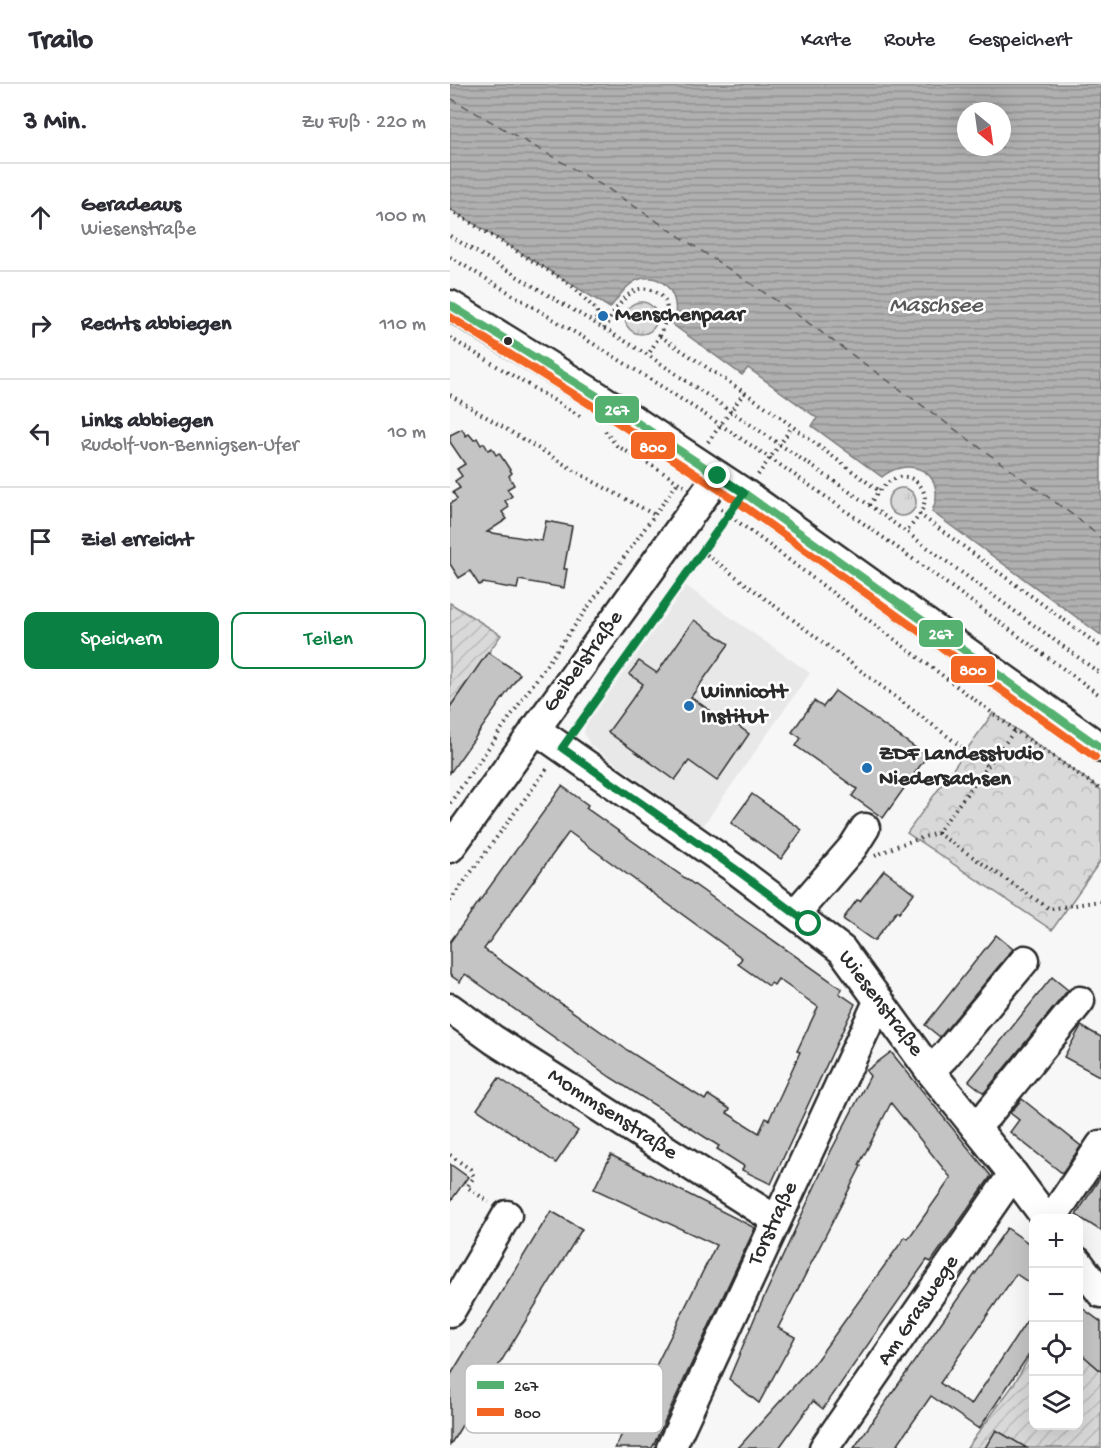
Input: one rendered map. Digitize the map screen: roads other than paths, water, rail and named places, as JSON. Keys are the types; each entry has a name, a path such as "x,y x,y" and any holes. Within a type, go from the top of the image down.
{"street":[{"path":"450,305 597,396 686,471 1101,748"},
{"name":"Geibelstraße","path":"450,848 710,487"},
{"name":"Wiesenstraße","path":"536,729 734,868 842,950 930,1071 1043,1214"},
{"path":"795,914 853,847 865,828"},
{"name":"Wiesenstraße","path":"930,1071 1025,960"},
{"name":"Torstraße","path":"671,1448 879,1000"},
{"path":"975,1127 1080,1001"},
{"name":"Mommsenstraße","path":"450,1008 494,1040 776,1220"},
{"path":"1055,1214 1101,1145"},
{"name":"Am Graswege","path":"824,1448 1013,1174"},
{"path":"450,1312 507,1215"},
{"path":"1082,1268 1101,1293"}],"water":[{"name":"Maschsee","path":"450,84 1101,84 1101,635 932,512 936,500 935,487 932,479 926,473 910,467 891,471 882,477 812,426 817,418 748,368 742,375 672,324 675,316 674,298 665,284 650,278 635,281 623,291 610,308 450,209"}],"place":[{"name":"Menschenpaar","path":"603,316"},
{"name":"Winnicott Institut","path":"689,706"},
{"name":"ZDF Landesstudio Niedersachsen","path":"867,768"}]}
